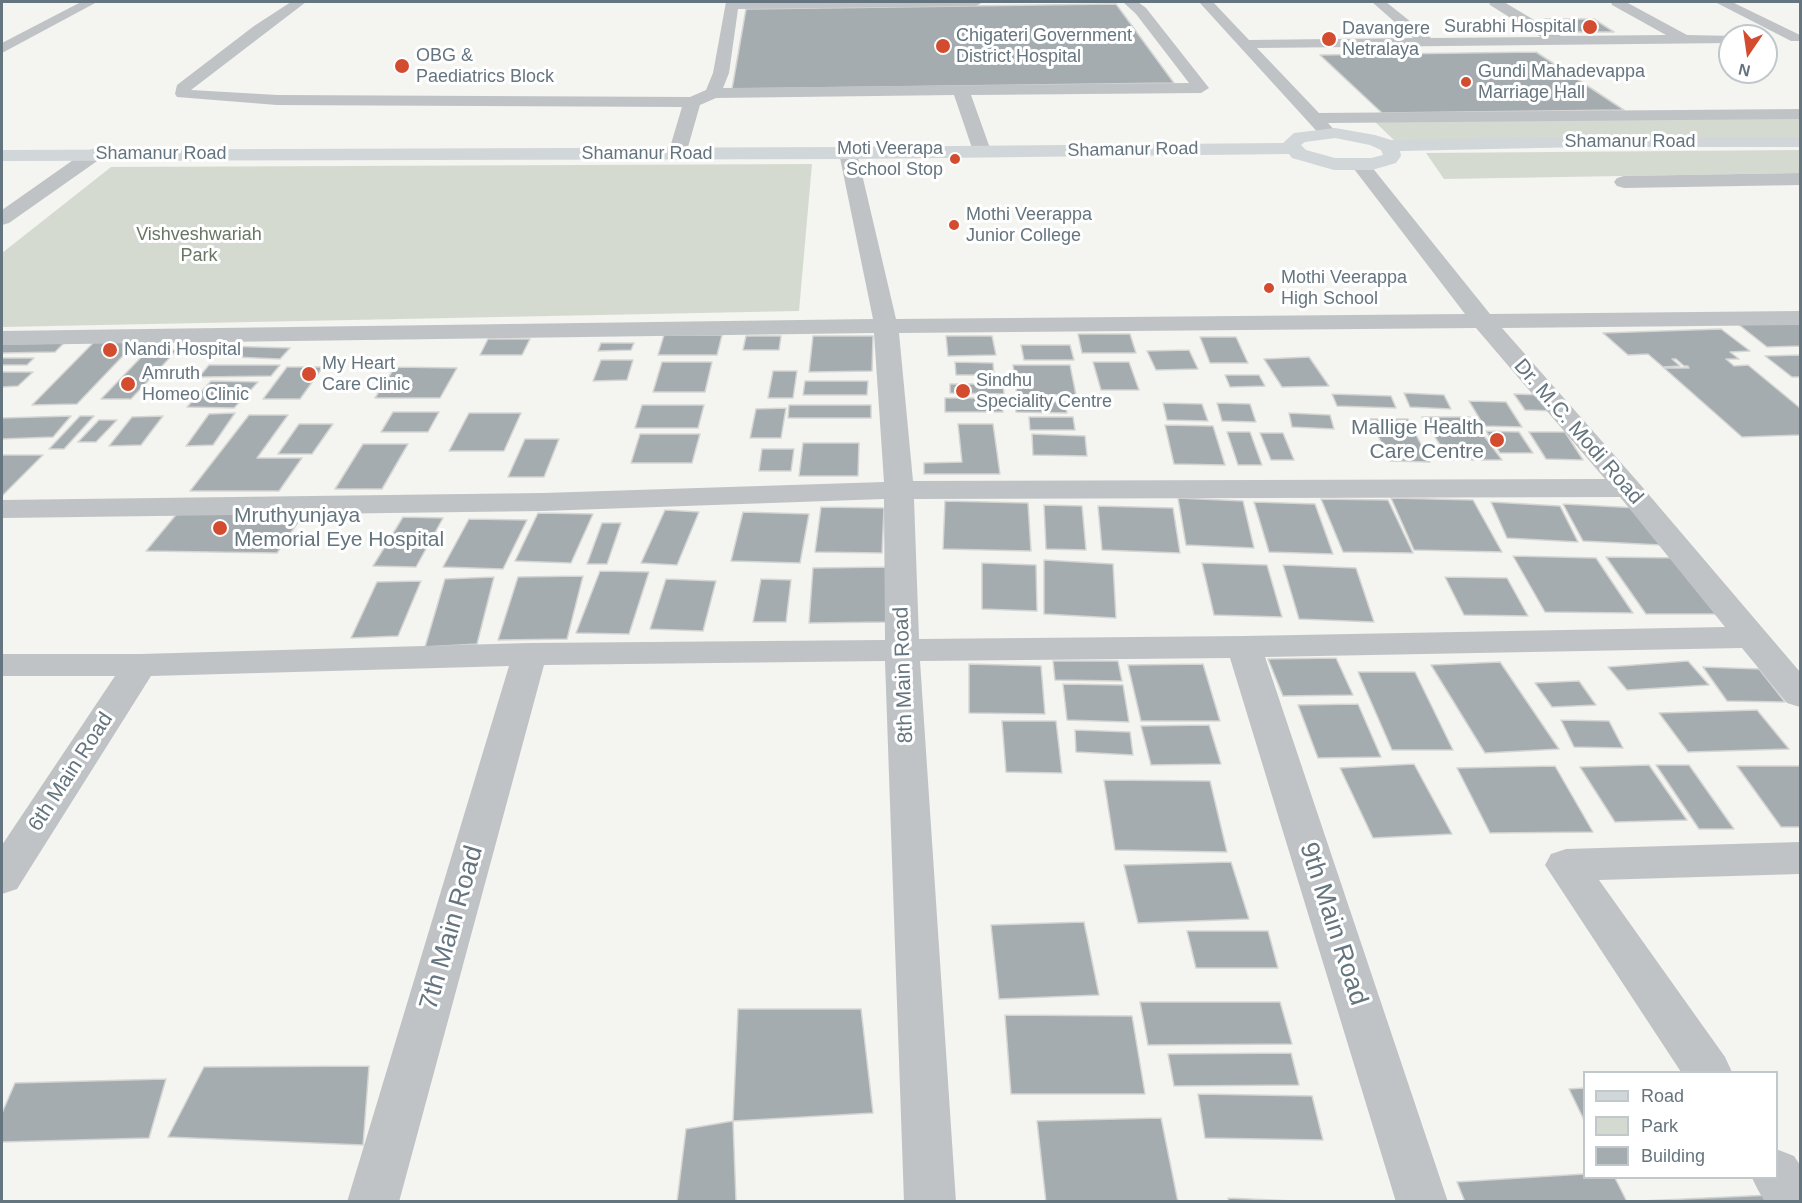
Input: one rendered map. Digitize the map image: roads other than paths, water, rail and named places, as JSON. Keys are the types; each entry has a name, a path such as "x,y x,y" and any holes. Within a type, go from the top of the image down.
{"main road":[{"path":"1328,133 1363,136 1388,146 1393,151 1389,159 1360,165 1321,162 1299,154 1291,144 1293,140 1300,137 1328,133"},
{"name":"Shamanur Road","path":"1388,146 1583,142 1800,142"},
{"name":"Shamanur Road","path":"2,156 848,153 1293,148"}],"street":[{"path":"2,49 90,2"},
{"path":"298,2 183,88 183,94 277,99 692,102 713,93 1201,88 1141,11 1130,2"},
{"path":"713,93 721,73 732,3 976,2"},
{"path":"1206,2 1328,133"},
{"path":"1378,2 1427,42"},
{"path":"1495,2 1558,40"},
{"path":"1617,2 1685,40"},
{"path":"1722,2 1798,38"},
{"path":"1778,39 1798,38"},
{"path":"1246,44 1718,39"},
{"path":"961,91 982,151"},
{"path":"677,154 692,102"},
{"path":"1316,118 1800,114"},
{"name":"8th Main Road","path":"848,153 886,326 899,490 902,652 930,1202"},
{"path":"2,219 93,155"},
{"name":"Dr. M.C. Modi Road","path":"1360,165 1483,321 1628,488 1800,695"},
{"path":"1624,182 1800,179"},
{"path":"2,338 886,326 1800,318"},
{"path":"2,509 195,504 543,501 899,490 1628,488"},
{"path":"2,665 140,665 530,654 902,652 1750,637"},
{"name":"9th Main Road","path":"1244,647 1422,1202"},
{"name":"7th Main Road","path":"373,1202 530,654"},
{"name":"6th Main Road","path":"2,878 140,665"},
{"path":"1707,1071 1566,865 1800,858"},
{"path":"1778,1176 1796,1202"}],"place":[{"name":"Surabhi Hospital","path":"1590,27"},
{"name":"Davangere Netralaya","path":"1329,39"},
{"name":"Chigateri Government District Hospital","path":"943,46"},
{"name":"OBG & Paediatrics Block","path":"402,66"},
{"name":"Gundi Mahadevappa Marriage Hall","path":"1466,82"},
{"name":"Moti Veerapa School Stop","path":"955,159"},
{"name":"Mothi Veerappa Junior College","path":"954,225"},
{"name":"Mothi Veerappa High School","path":"1269,288"},
{"name":"Nandi Hospital","path":"110,350"},
{"name":"My Heart Care Clinic","path":"309,374"},
{"name":"Amruth Homeo Clinic","path":"128,384"},
{"name":"Sindhu Speciality Centre","path":"963,391"},
{"name":"Mallige Health Care Centre","path":"1497,440"},
{"name":"Mruthyunjaya Memorial Eye Hospital","path":"220,528"}],"park label":[{"name":"Vishveshwariah Park","path":"199,245"}]}
